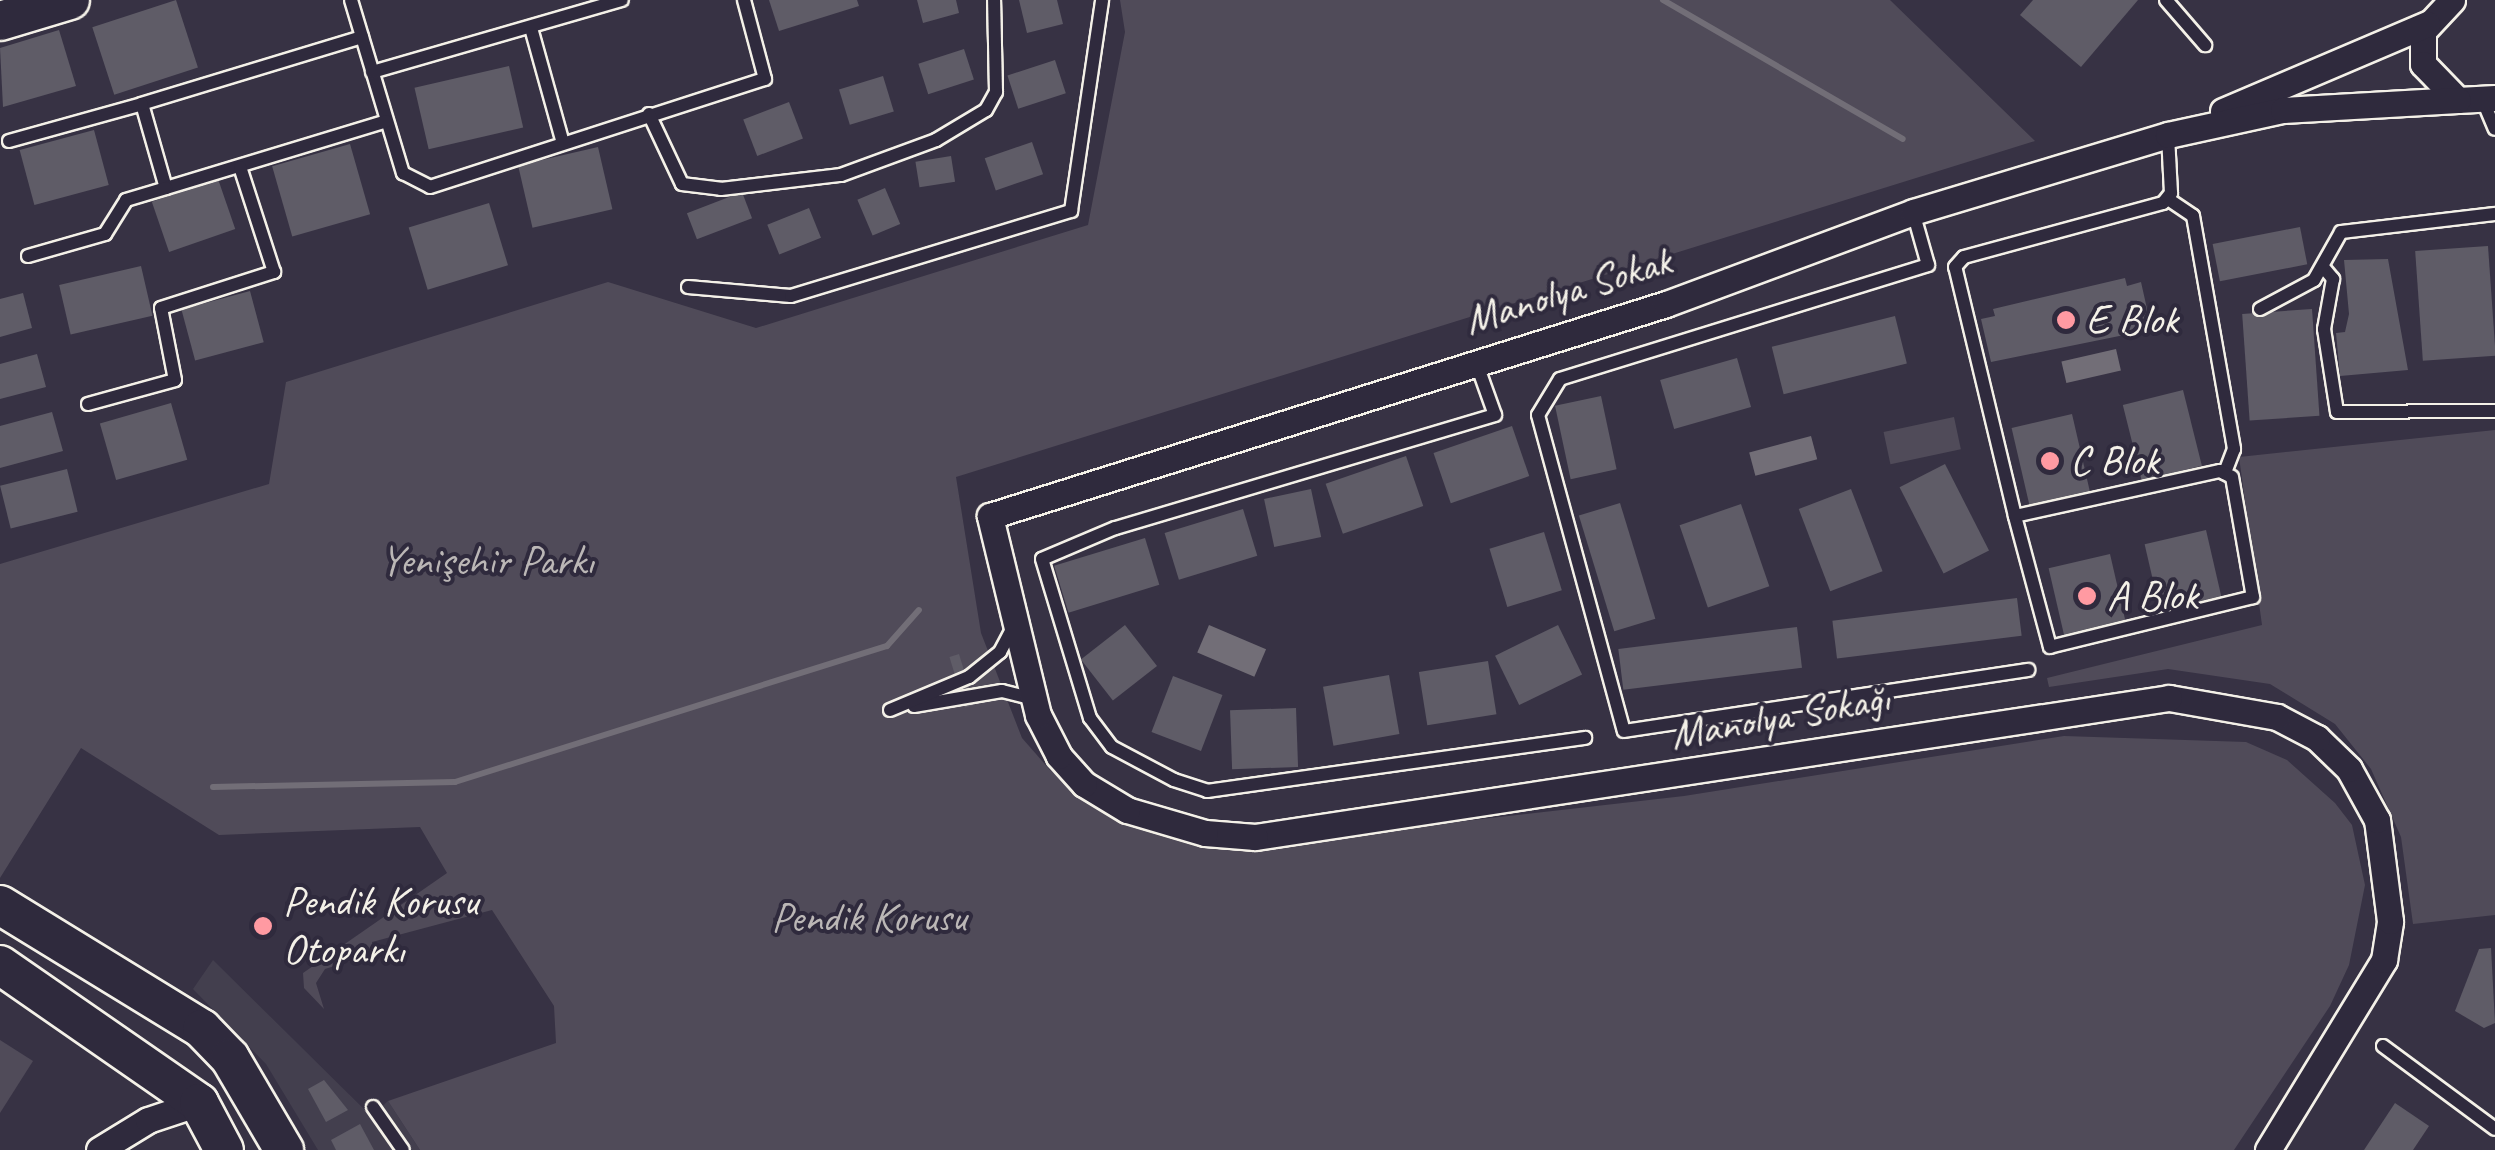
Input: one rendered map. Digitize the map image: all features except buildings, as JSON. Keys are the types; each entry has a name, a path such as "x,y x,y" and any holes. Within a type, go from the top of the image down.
{"main road":[{"path":"0,21 70,0"},
{"path":"0,905 202,1029 230,1058 284,1150"},
{"path":"0,965 199,1103 224,1150"}],"street":[{"path":"2452,0 2427,24 2423,64 2484,100"},
{"name":"Manolya Sokak","path":"2168,135 2427,24"},
{"name":"Manolya Sokak","path":"990,516 1666,304 1913,212 2168,135 2283,110 2484,100"},
{"name":"Manolya Sokağı","path":"990,516 1034,698 1060,756 1084,784 1156,819 1255,837 2169,698 2277,717 2317,738 2358,786 2384,849 2390,921 2384,960 2268,1150"},
{"path":"99,1150 148,1120 199,1103"}],"lane":[{"path":"351,0 402,172 430,186 765,78 744,0"},
{"path":"372,72 622,0"},
{"path":"649,114 682,184 720,189 840,174 936,140 993,101 994,0"},
{"path":"688,287 791,296 1071,211 1102,0"},
{"path":"2166,0 2205,45"},
{"path":"531,28 563,143"},
{"path":"8,141 362,37"},
{"path":"2484,100 2495,130"},
{"path":"142,104 166,188"},
{"path":"28,256 105,234 126,200 386,122"},
{"path":"2168,135 2168,199"},
{"path":"88,404 175,380 161,308 274,272 240,167"},
{"path":"2168,199 2193,216 2234,449 2226,474 2250,600 2058,649 2047,643 1958,260 2168,199"},
{"path":"1913,212 1928,265 1560,379 1538,415 1624,731 2028,670"},
{"path":"2260,308 2323,267 2341,232 2495,214"},
{"path":"2323,267 2333,280 2324,314 2328,378 2332,404 2344,416 2495,411"},
{"path":"1476,362 1495,414 1116,528 1042,559 1090,718 1112,747 1174,780 1206,791 1585,738"},
{"path":"2015,516 2226,474"},
{"path":"1016,622 1000,652 969,677 890,710 1002,691 1034,698"},
{"path":"2383,1046 2495,1129"},
{"path":"373,1107 402,1150"}],"shaded area":[{"path":"2116,349 2121,370 2066,383 2061,362"},
{"path":"1811,436 1817,459 1755,476 1749,453"},
{"path":"1209,625 1266,649 1254,677 1197,653"},
{"path":"213,960 371,1116 388,1101 420,1150 318,1150 266,1064 193,989"}],"green space":[{"path":"1120,0 1890,0 2035,141 956,477 981,633 1022,738 1050,770 1120,823 1218,849 1684,796 2064,736 2246,742 2287,760 2335,803 2352,825 2365,885 2349,965 2330,1006 2234,1150 420,1150 388,1101 556,1043 554,1006 492,910 372,942 373,954 325,969 316,983 324,1009 304,988 303,973 447,873 420,827 219,835 81,748 0,878 0,564 269,484 286,382 608,282 756,328 1088,225 1125,32"},
{"path":"1954,417 1961,449 1890,464 1884,432"},
{"path":"2495,430 2495,915 2413,924 2401,837 2371,769 2335,724 2270,684 2168,669 2049,687 2047,678 2262,625 2239,457"},
{"path":"0,1040 33,1061 0,1113"}],"waterway":[{"path":"1663,0 1903,139"},
{"path":"213,787 455,782 887,646 919,610"}],"place":[{"name":"E Blok","path":"2066,320"},
{"name":"C Blok","path":"2050,461"},
{"name":"A Blok","path":"2087,596"},
{"name":"Pendik Korusu Otoparkı","path":"263,926"}],"park label":[{"name":"Yenişehir Parkı","path":"487,561"},
{"name":"Pendik Korusu","path":"869,918"}]}
